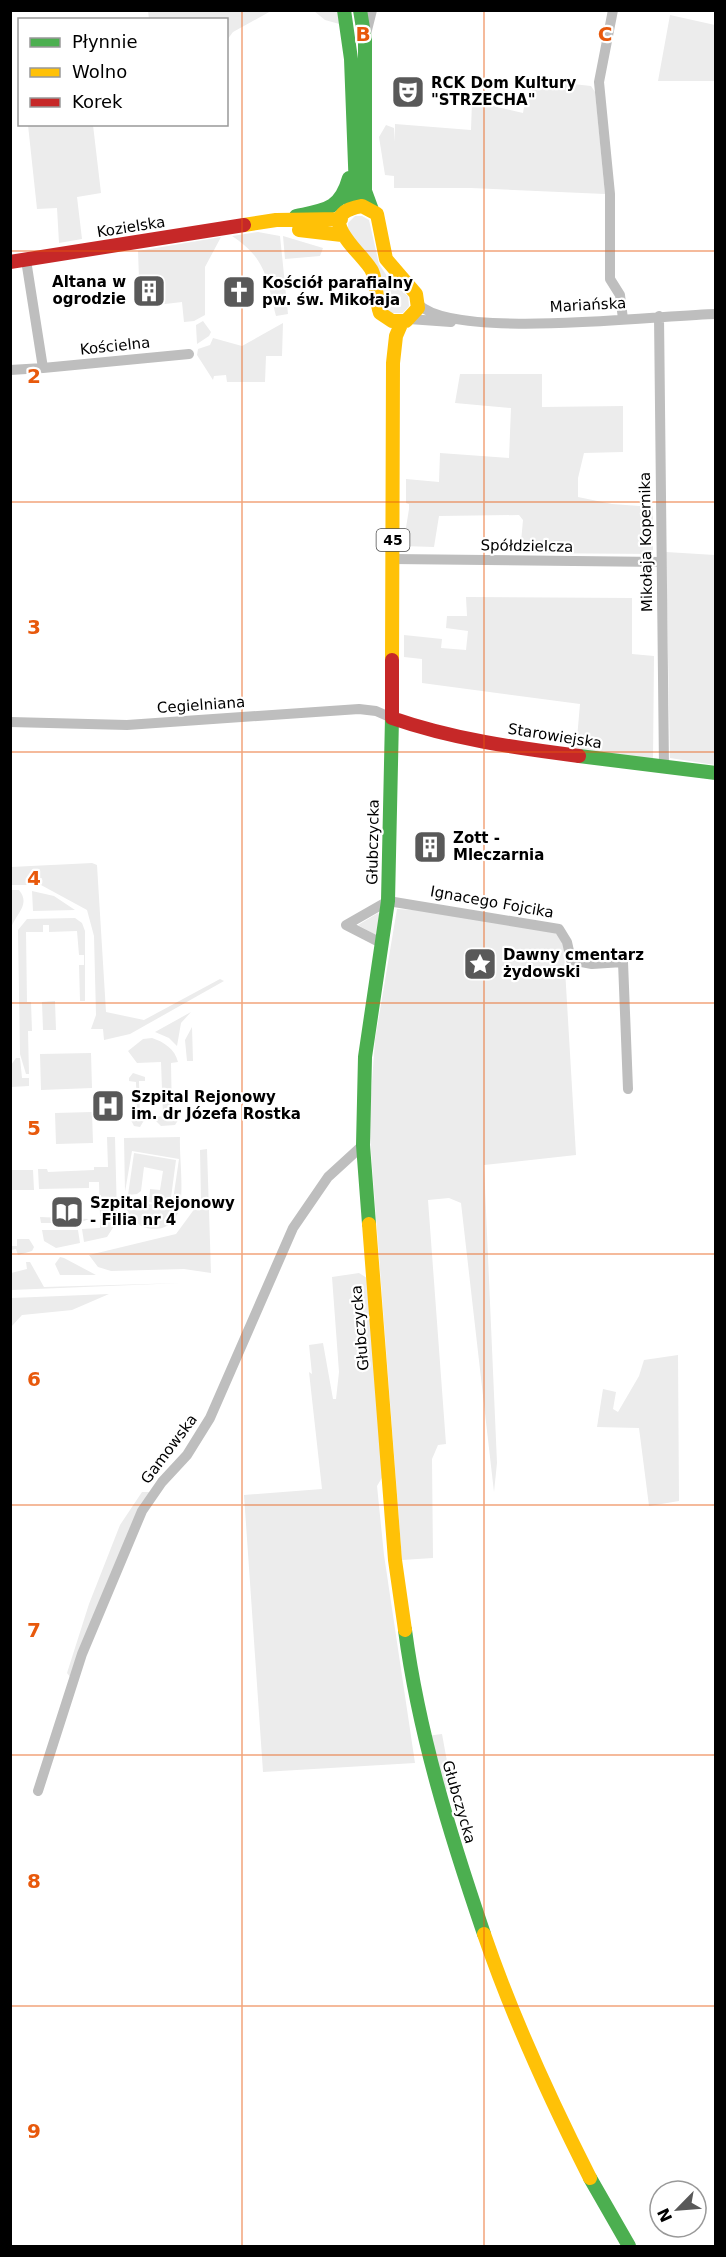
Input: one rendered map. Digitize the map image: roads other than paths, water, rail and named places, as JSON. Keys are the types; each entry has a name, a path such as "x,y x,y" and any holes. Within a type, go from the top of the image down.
{"main road":[{"path":"342,235 345,214 356,191 351,59 344,10"},
{"path":"360,10 365,40 365,191 372,210 379,218 386,260 398,276 414,290 418,304"},
{"path":"276,220 330,208 340,203 346,191 353,155"},
{"name":"Kozielska","path":"10,262 256,225 276,220 345,214 362,207 372,210"},
{"name":"Kozielska","path":"256,225 342,235"},
{"name":"45","path":"342,235 369,264 377,287 378,310 384,318"},
{"name":"45","path":"405,320 418,304"},
{"path":"384,318 405,320"},
{"name":"Głubczycka","path":"384,318 393,363"},
{"name":"Głubczycka","path":"405,320 396,336 393,363 392,718 388,901 365,1057 363,1145 395,1560 421,1727 464,1880 504,1993 546,2091 595,2188 629,2247"},
{"name":"Starowiejska","path":"392,718 415,726 522,749 716,773"}],"street":[{"path":"365,40 372,10"},
{"path":"613,10 599,82 610,194 610,279 620,294 623,318"},
{"path":"26,260 43,368"},
{"name":"Mariańska","path":"418,304 432,314 463,321"},
{"name":"Mariańska","path":"405,320 507,324 716,314"},
{"name":"Mikołaja Kopernika","path":"659,316 664,767"},
{"name":"Kościelna","path":"10,370 189,354"},
{"name":"Spółdzielcza","path":"392,559 661,562"},
{"name":"Cegielniana","path":"10,722 126,725 359,709 376,711 392,718"},
{"path":"383,944 346,925 388,901"},
{"name":"Ignacego Fojcika","path":"388,901 559,929 567,942 571,960 592,964 623,962 628,1089"},
{"name":"Gamowska","path":"38,1791 81,1654 142,1511 162,1482 187,1455 210,1418 293,1228 328,1177 363,1145"}],"place":[{"name":"RCK Dom Kultury \"STRZECHA\"","path":"408,92"},
{"name":"Altana w ogrodzie","path":"149,291"},
{"name":"Kościół parafialny pw. św. Mikołaja","path":"239,292"},
{"name":"Zott - Mleczarnia","path":"430,847"},
{"name":"Dawny cmentarz żydowski","path":"480,964"},
{"name":"Szpital Rejonowy im. dr Józefa Rostka","path":"108,1106"},
{"name":"Szpital Rejonowy - Filia nr 4","path":"67,1212"}]}
